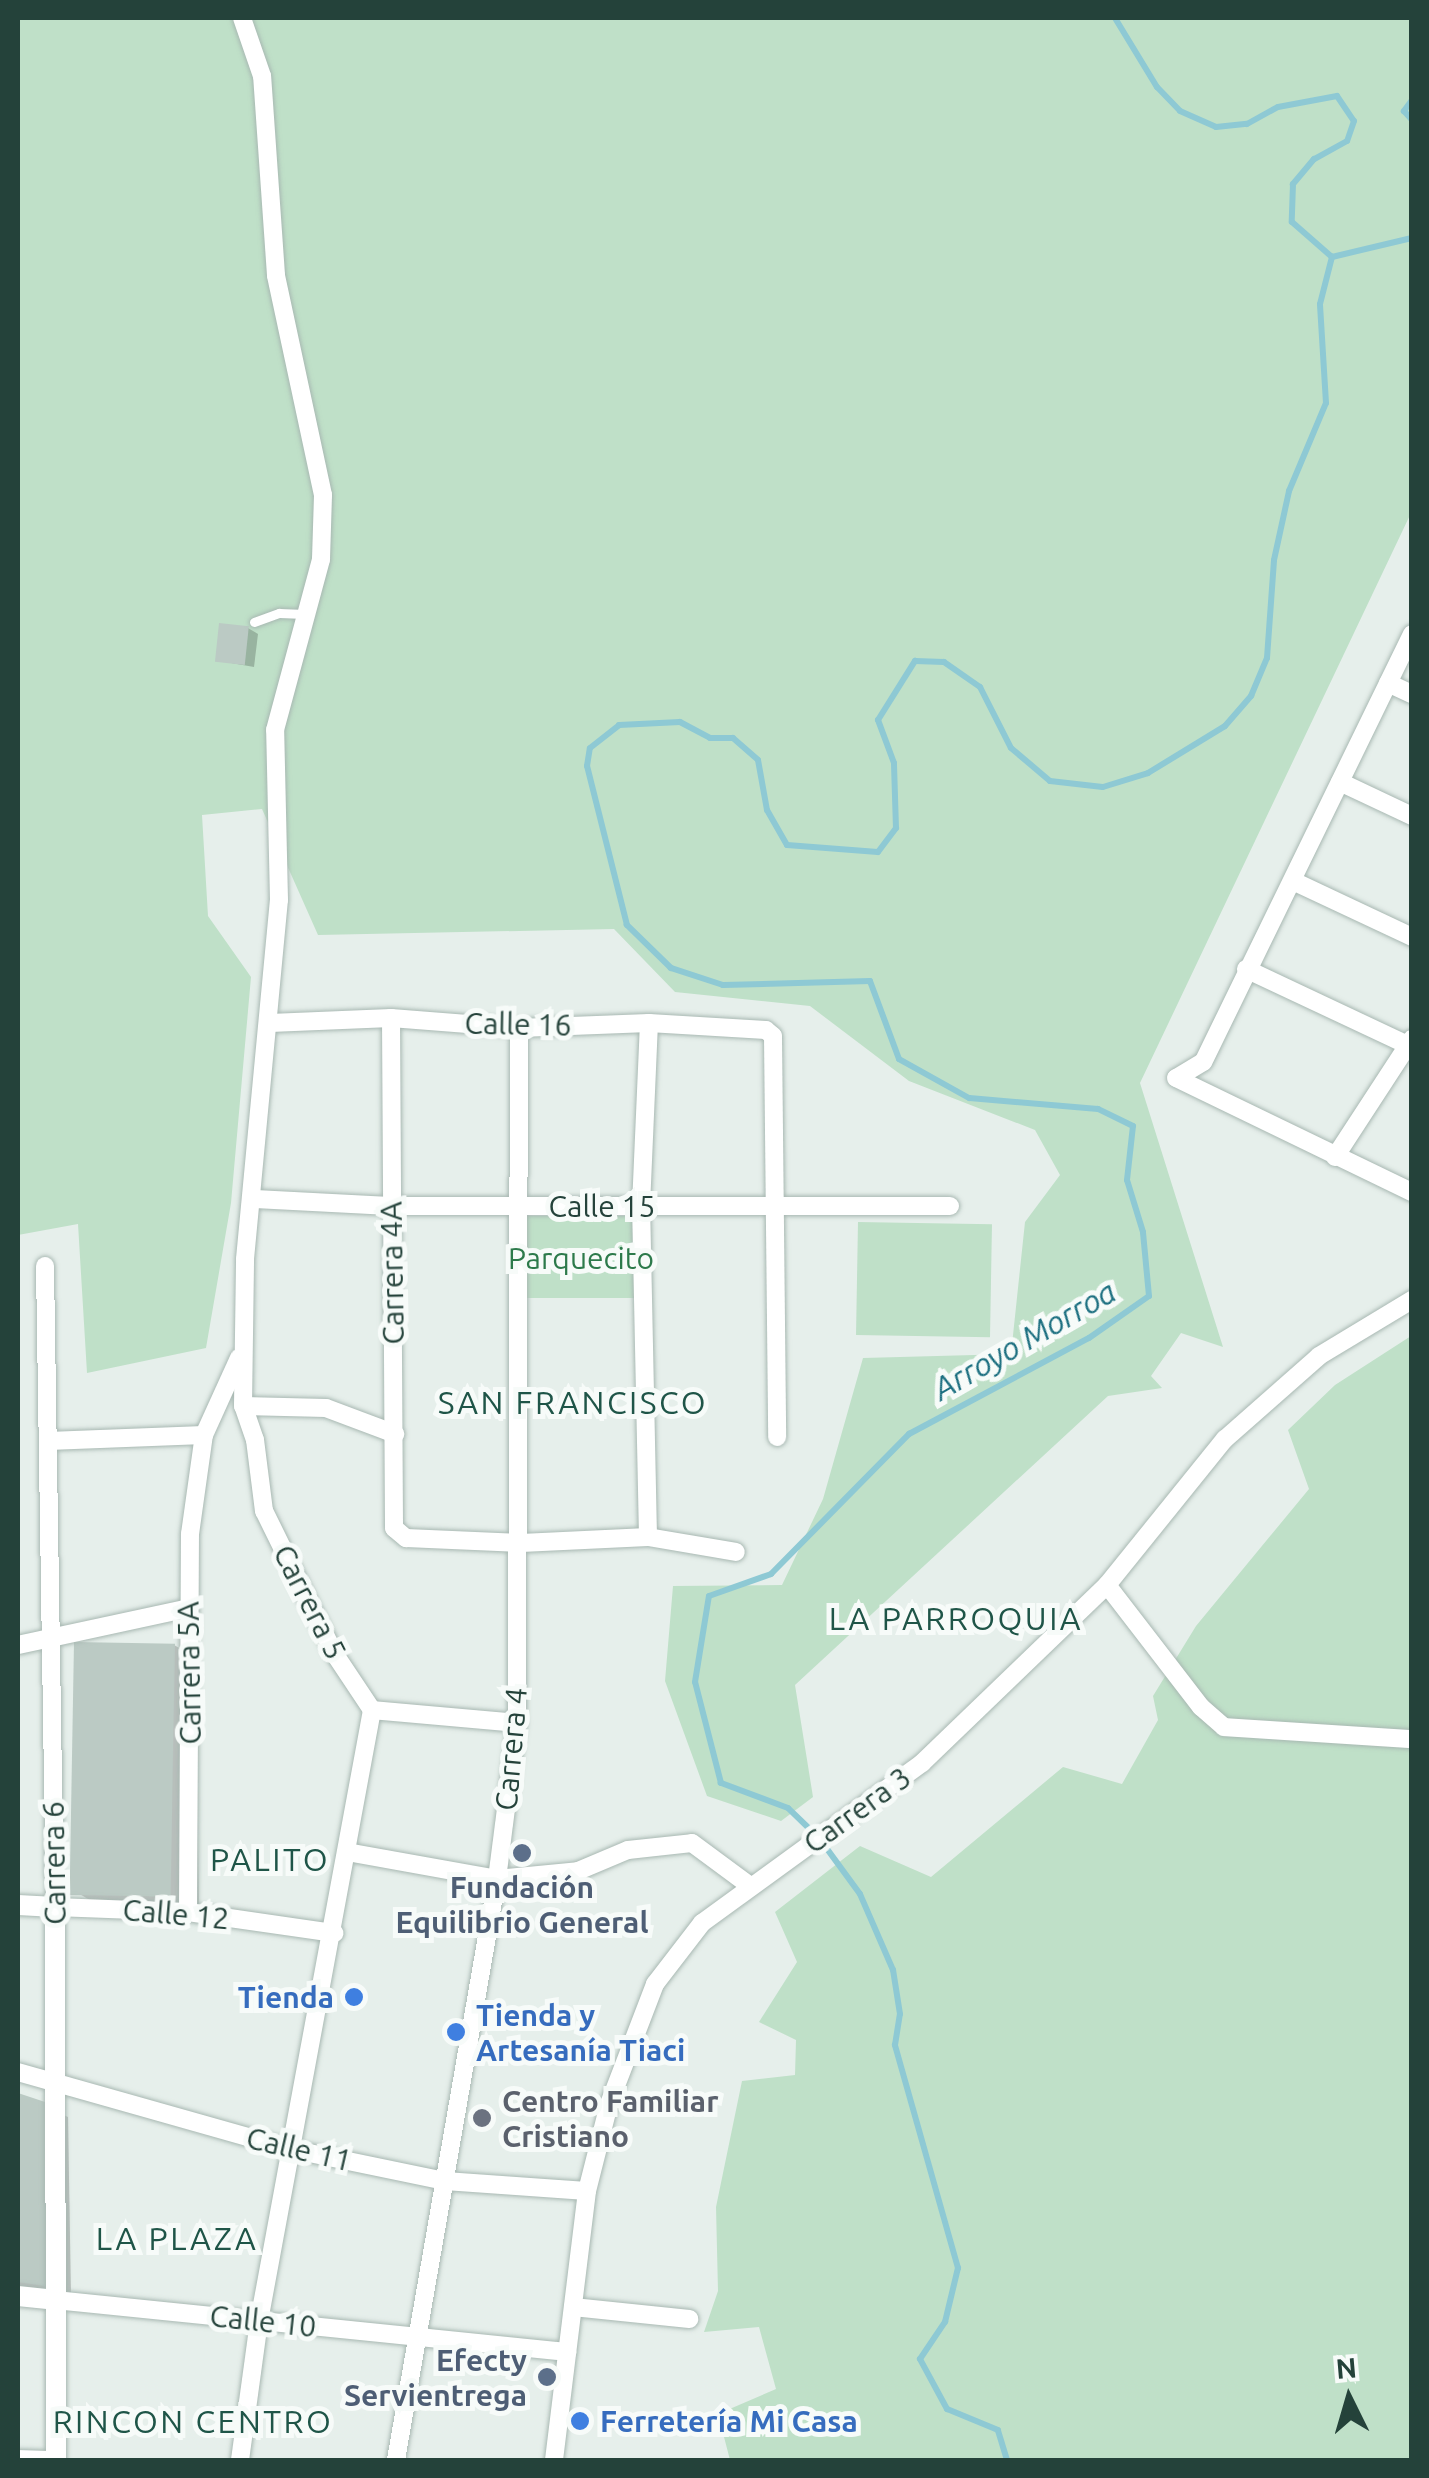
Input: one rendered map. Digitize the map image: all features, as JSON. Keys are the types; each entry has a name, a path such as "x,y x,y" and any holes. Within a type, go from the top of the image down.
{"street":[{"name":"Carrera 5","path":"242,18 262,76 276,275 322,495 321,559 275,730 279,900 239,1358 243,1406 255,1440 264,1511 334,1653 372,1710"},
{"path":"1412,634 1203,1062 1176,1078 1412,1192"},
{"path":"1388,682 1412,694"},
{"path":"1340,782 1412,816"},
{"path":"1293,881 1412,937"},
{"path":"1246,969 1410,1044 1336,1157"},
{"name":"Calle 16","path":"270,1023 392,1018 519,1028 649,1022 766,1030 773,1036 773,1206"},
{"name":"Carrera 4A","path":"392,1018 394,1528 406,1538 521,1543"},
{"path":"648,1538 641,1206 649,1022"},
{"name":"Carrera 4","path":"396,2460 498,1879 517,1723 521,1543 515,1206 519,1028"},
{"name":"Calle 15","path":"254,1199 390,1206 950,1206"},
{"path":"773,1206 777,1437"},
{"name":"Carrera 6","path":"44,1266 57,2085 56,2460"},
{"name":"Carrera 3","path":"554,2460 587,2191 609,2104 655,1984 702,1923 749,1885 803,1851 922,1763 1107,1585 1225,1439 1318,1356 1412,1300"},
{"name":"Carrera 5A","path":"188,1912 192,1775 185,1610 204,1435 239,1358"},
{"path":"243,1406 326,1408 395,1434"},
{"path":"48,1441 204,1435"},
{"path":"521,1543 648,1538 736,1552"},
{"path":"1107,1585 1201,1707 1224,1727 1412,1739"},
{"path":"18,1645 48,1644 185,1610"},
{"path":"240,2460 259,2321 334,1933 372,1710 517,1723"},
{"path":"347,1852 498,1879 578,1872 628,1850 692,1843 749,1885"},
{"name":"Calle 12","path":"18,1905 188,1912 334,1933"},
{"name":"Calle 11","path":"18,2072 290,2149 445,2181 587,2191"},
{"name":"Calle 10","path":"18,2296 568,2352"},
{"path":"573,2307 689,2318"},
{"path":"18,2459 47,2460"}],"lane":[{"path":"254,622 279,613 305,614"}],"green space":[{"path":"18,18 1411,18 1411,513 1140,1083 1223,1347 1181,1333 1151,1376 1162,1388 1108,1396 795,1685 813,1797 781,1821 707,1796 665,1681 673,1586 782,1585 823,1499 863,1358 1011,1354 1025,1222 1060,1175 1035,1130 909,1081 810,1006 675,992 614,929 318,935 262,809 202,815 208,916 251,977 231,1203 206,1348 87,1373 78,1224 18,1235"},
{"name":"Parquecito","path":"524,1216 639,1216 639,1298 524,1298"},
{"path":"858,1222 992,1224 990,1337 856,1335"},
{"path":"1411,1336 1411,2460 730,2460 718,2414 776,2389 759,2327 704,2332 718,2291 716,2207 742,2081 795,2075 796,2040 759,2022 797,1962 775,1912 860,1846 931,1877 1063,1767 1122,1784 1158,1720 1153,1696 1196,1626 1309,1489 1288,1430 1335,1385"}],"building":[{"path":"219,623 249,626 245,665 215,662"},
{"path":"74,1642 175,1644 171,1897 70,1895"},
{"path":"18,2093 48,2103 51,2287 18,2282"}],"waterway":[{"path":"1115,18 1157,87 1180,111 1216,127 1247,124 1278,107 1337,96 1354,121 1347,141 1314,159 1293,184 1292,222 1332,257"},
{"name":"Arroyo Morroa","path":"1412,100 1404,111 1412,120"},
{"name":"Arroyo Morroa","path":"1007,2460 998,2430 947,2409 920,2359 945,2322 958,2268 895,2045 900,2014 893,1970 860,1894 819,1838 788,1808 721,1783 695,1682 709,1596 771,1574 909,1434 1089,1338 1149,1296 1143,1232 1127,1180 1133,1126 1098,1109 969,1098 899,1059 870,981 723,985 671,968 627,925 587,766 590,748 619,725 680,722 710,738 733,738 758,760 767,810 787,845 878,852 896,828 894,763 878,720 915,661 944,662 980,687 1011,748 1050,781 1103,787 1148,773 1225,726 1251,696 1267,658 1274,560 1289,491 1326,403 1320,304 1332,257 1412,238"}],"place":[{"name":"Fundación Equilibrio General","path":"522,1853"},
{"name":"Tienda","path":"354,1997"},
{"name":"Tienda y Artesanía Tiaci","path":"456,2032"},
{"name":"Centro Familiar Cristiano","path":"482,2118"},
{"name":"Efecty Servientrega","path":"547,2377"},
{"name":"Ferretería Mi Casa","path":"580,2421"}],"district":[{"name":"SAN FRANCISCO","path":"573,1402"},
{"name":"LA PARROQUIA","path":"956,1618"},
{"name":"PALITO","path":"270,1859"},
{"name":"LA PLAZA","path":"177,2238"},
{"name":"RINCON CENTRO","path":"193,2421"}]}
